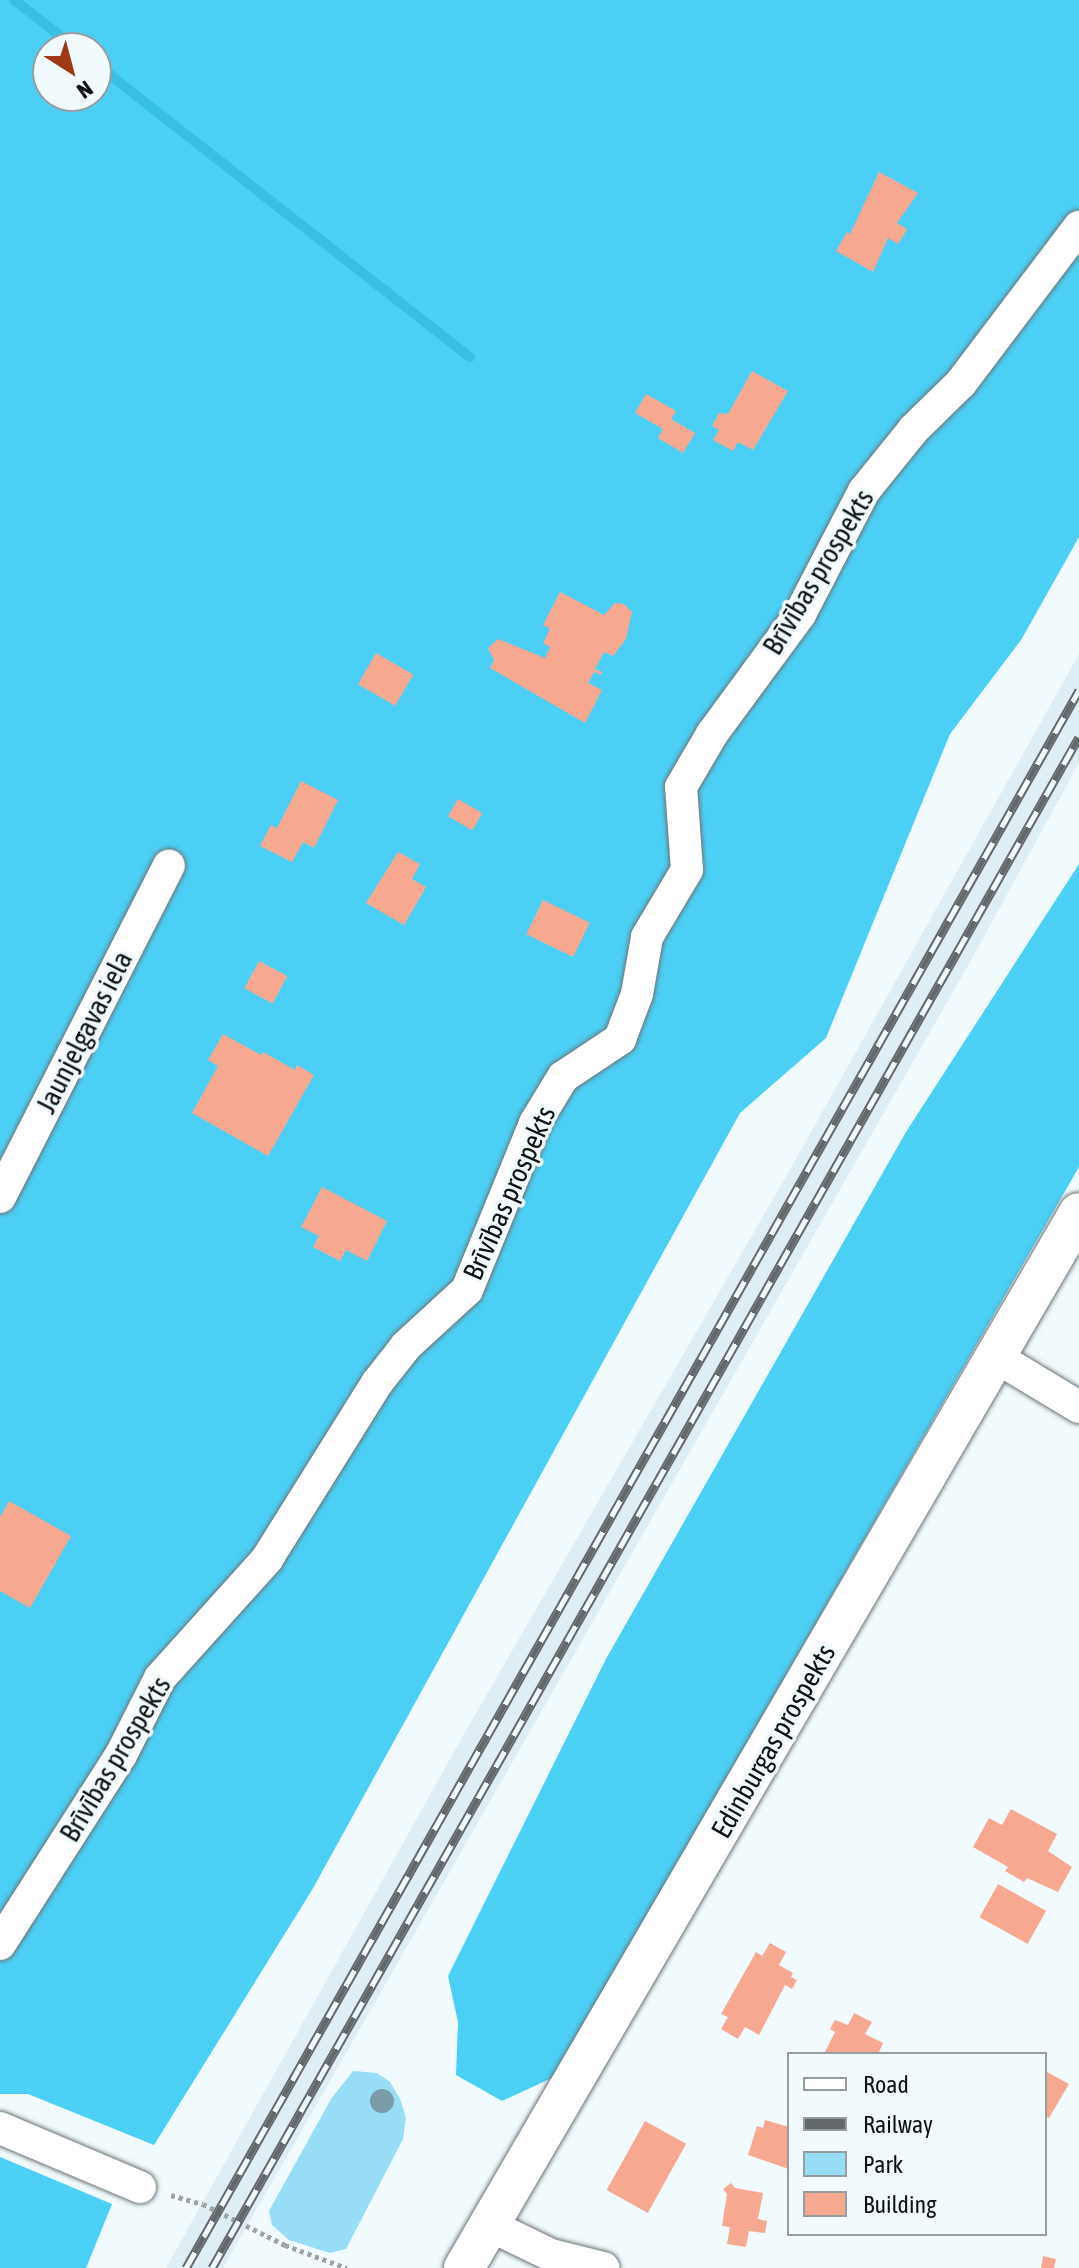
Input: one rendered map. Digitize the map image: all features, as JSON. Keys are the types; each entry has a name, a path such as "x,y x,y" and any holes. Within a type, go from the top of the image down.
{"street":[{"name":"Brīvības prospekts","path":"0,1944 121,1755 160,1678 267,1559 377,1383 406,1346 467,1290 535,1123 563,1077 620,1039 637,994 647,937 687,870 681,787 712,734 800,614 864,491 914,429 961,383 1079,227"},
{"name":"Jaunjelgavas iela","path":"0,1197 169,866"},
{"name":"Edinburgas prospekts","path":"464,2268 1079,1213"},
{"path":"996,1357 1079,1407"},
{"path":"0,2128 140,2187"},
{"path":"489,2225 551,2255 603,2268"}],"path":[{"path":"140,2187 203,2204 285,2245 347,2268"}],"shaded area":[{"path":"0,0 1079,0 1079,537 1021,640 950,734 826,1038 740,1113 312,1890 154,2145 28,2094 0,2094"},
{"path":"1079,654 1079,763 969,964 223,2268 166,2268 464,1734 792,1166"},
{"path":"1079,864 1079,1167 554,2077 502,2101 456,2075 458,2022 448,1976 606,1659 906,1132"},
{"path":"0,2157 112,2204 86,2268 0,2268"}],"green space":[{"path":"353,2071 377,2073 390,2082 406,2118 403,2139 346,2249 330,2253 289,2240 272,2225 269,2211 331,2099"}],"building":[{"path":"879,172 918,193 897,223 907,229 905,233 898,244 888,238 873,272 836,251 847,232 850,234"},
{"path":"752,371 788,391 753,450 738,442 733,451 713,440 719,430 712,426 719,413 728,414"},
{"path":"646,394 676,411 671,419 695,433 683,453 658,438 663,429 635,413"},
{"path":"560,592 604,615 615,603 624,604 632,612 626,639 613,656 604,652 595,669 602,672 601,675 594,672 588,683 602,690 585,723 490,668 494,660 488,648 498,639 545,658 550,647 543,643 550,629 543,625"},
{"path":"376,653 413,674 395,706 358,684"},
{"path":"301,781 338,800 314,848 303,842 292,862 260,846 271,825 277,828"},
{"path":"458,799 482,813 472,830 448,816"},
{"path":"398,852 420,864 412,879 426,887 404,925 366,903"},
{"path":"543,900 590,923 573,957 526,934"},
{"path":"259,961 287,976 273,1003 244,988"},
{"path":"223,1034 261,1055 263,1052 295,1070 297,1065 314,1075 268,1156 192,1113 218,1066 208,1060"},
{"path":"322,1187 387,1221 367,1261 346,1250 340,1261 313,1247 319,1236 301,1227"},
{"path":"9,1501 71,1536 30,1608 0,1591 0,1517"},
{"path":"1011,1809 1057,1834 1048,1851 1072,1867 1058,1892 1027,1878 1024,1882 1005,1871 1008,1867 973,1847 989,1818 1002,1825"},
{"path":"998,1884 1046,1911 1028,1944 980,1917"},
{"path":"770,1943 786,1952 779,1965 793,1973 791,1977 797,1980 792,1989 785,1985 759,2035 745,2027 738,2039 721,2029 728,2017 721,2014 756,1952 762,1956"},
{"path":"854,2013 872,2022 865,2034 883,2043 879,2052 825,2052 835,2032 830,2029 835,2020 848,2025"},
{"path":"1047,2072 1069,2084 1047,2117"},
{"path":"765,2120 787,2126 787,2168 748,2155 757,2126 763,2128"},
{"path":"645,2121 686,2144 648,2213 607,2190"},
{"path":"731,2183 735,2188 763,2193 758,2219 767,2221 765,2233 749,2231 746,2247 727,2244 730,2227 722,2226 727,2194 723,2189"},
{"path":"1043,2256 1056,2259 1054,2268 1041,2268"}],"waterway":[{"path":"14,0 55,32"},
{"path":"112,77 470,357"}],"railway":[{"path":"186,2268 1079,690"},
{"path":"212,2268 1079,737"}]}
